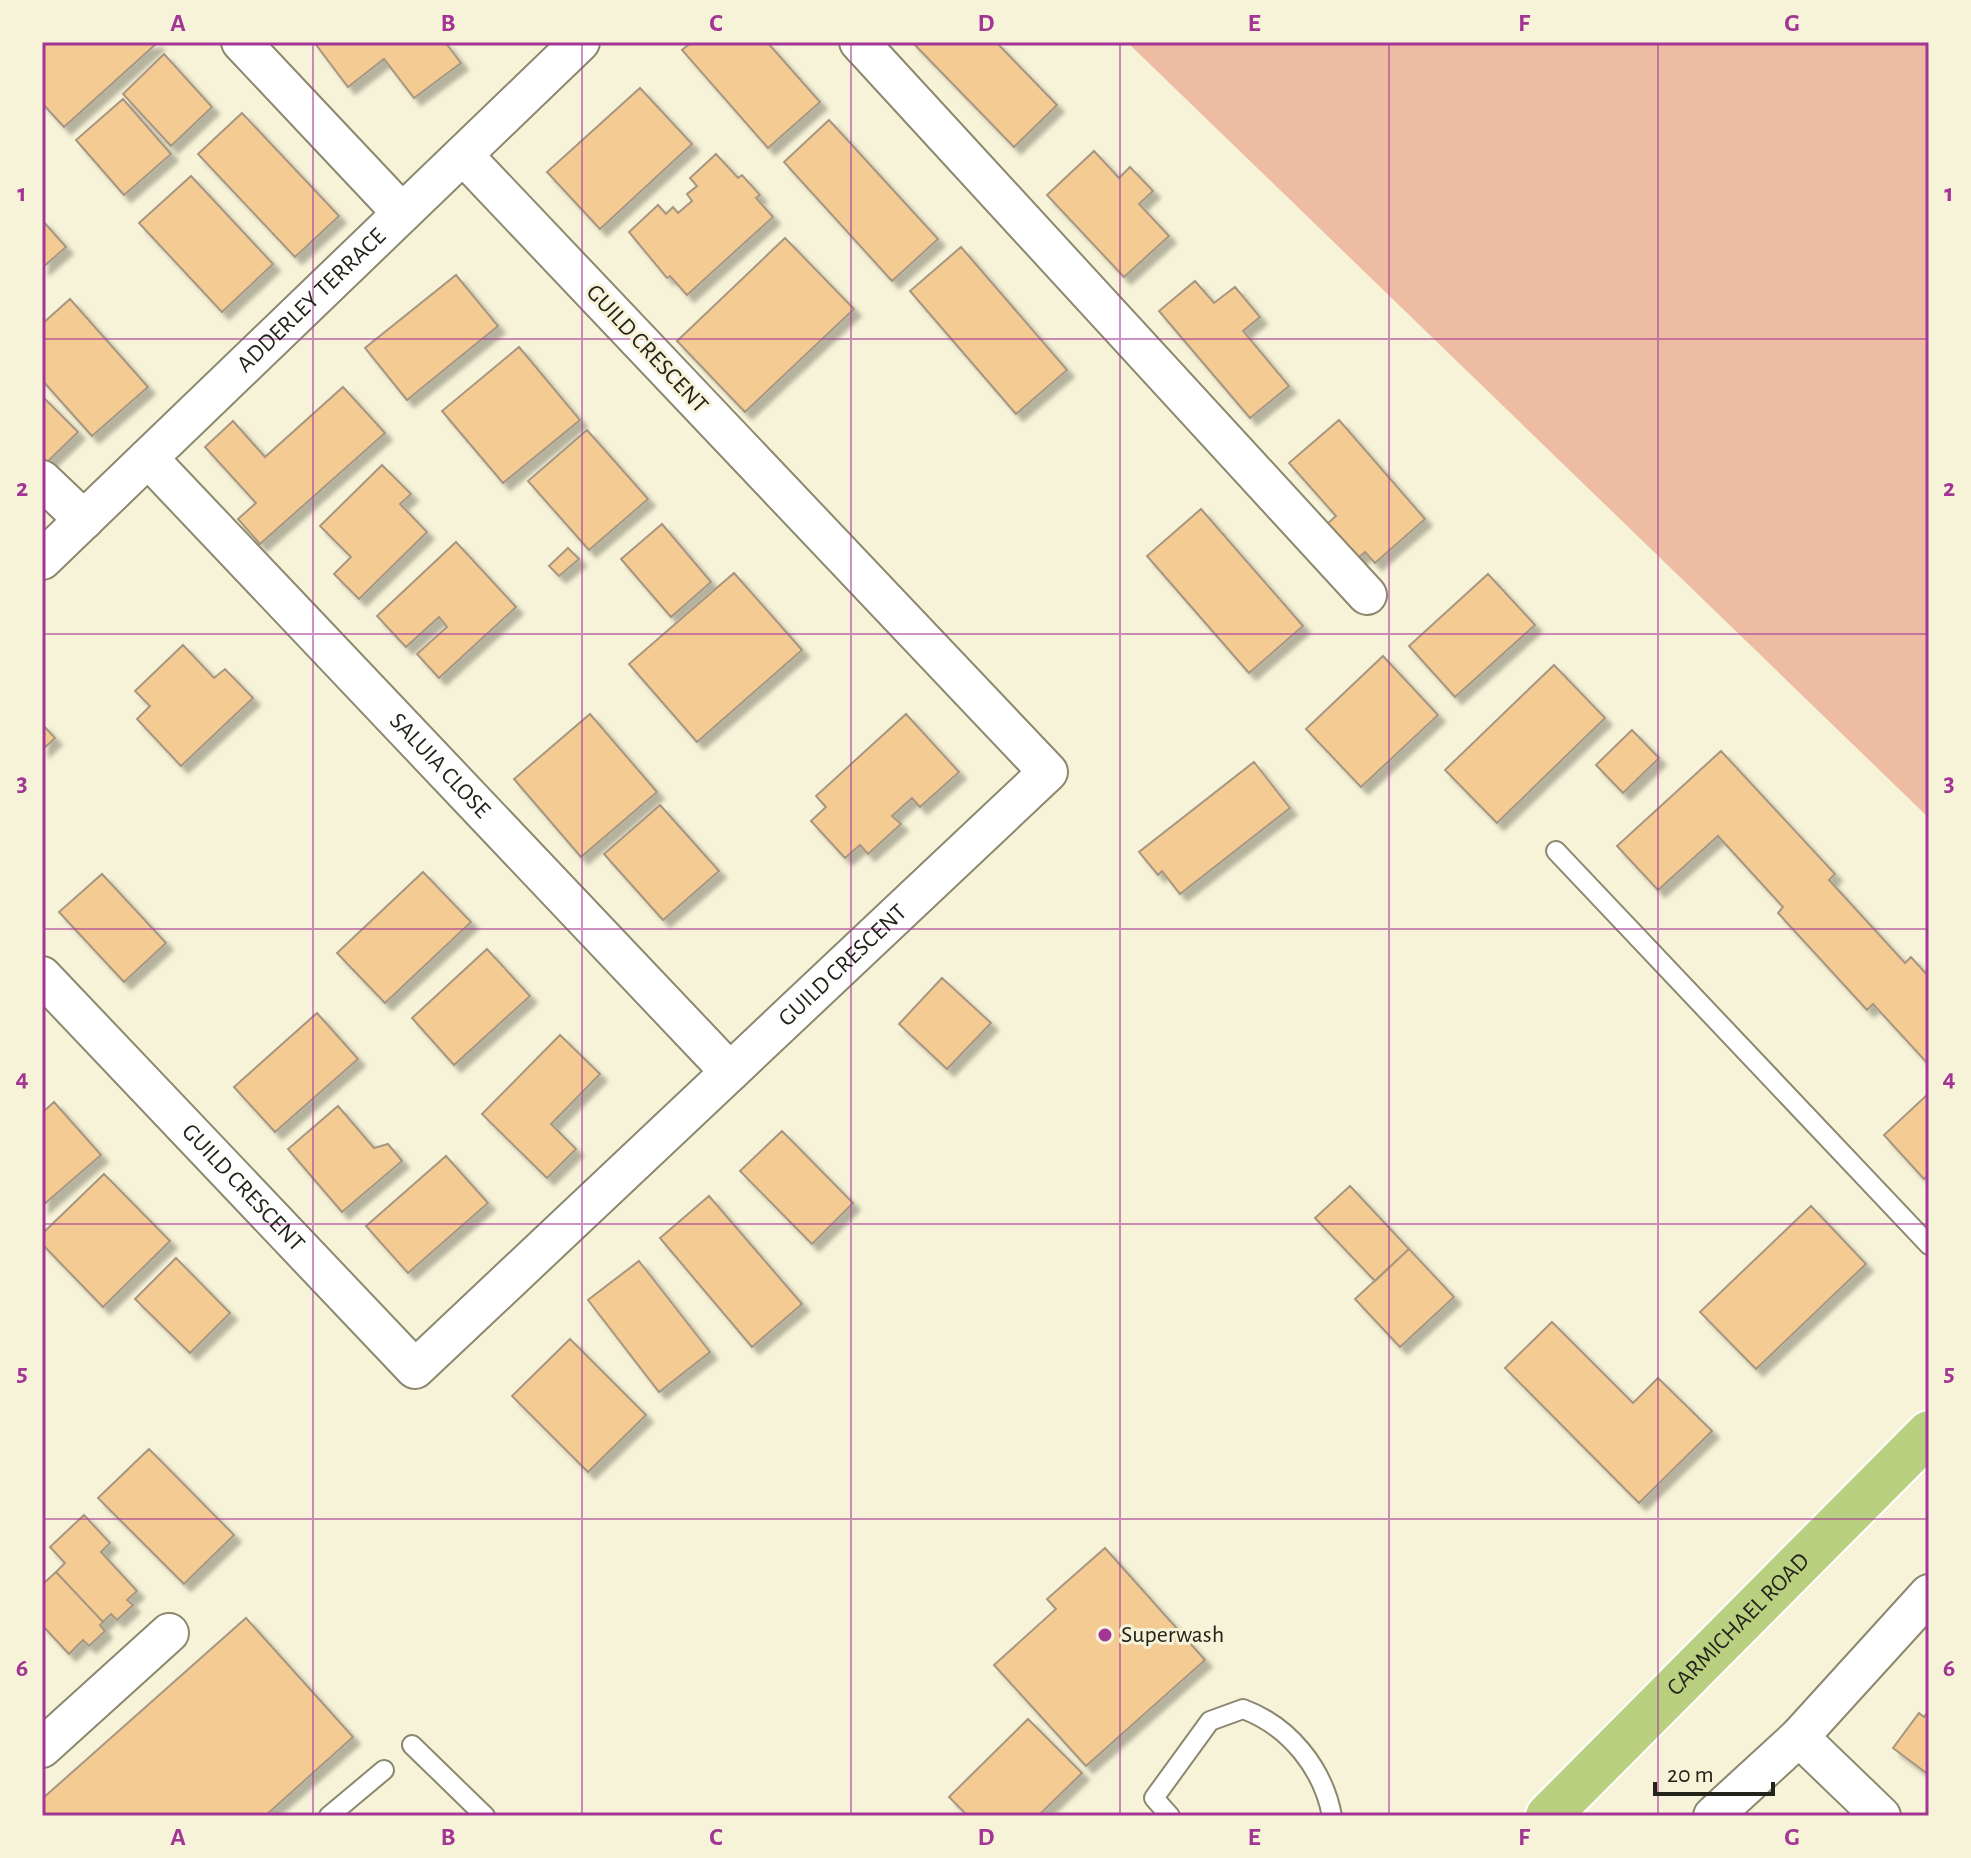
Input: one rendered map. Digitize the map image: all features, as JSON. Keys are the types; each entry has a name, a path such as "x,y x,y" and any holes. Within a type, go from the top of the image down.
{"main road":[{"name":"CARMICHAEL ROAD","path":"1548,1816 1929,1433"}],"street":[{"path":"241,42 402,213"},
{"name":"ADDERLEY TERRACE","path":"42,560 580,42"},
{"path":"859,42 1367,595"},
{"name":"GUILD CRESCENT","path":"42,976 415,1369 1048,772 463,155"},
{"name":"SALUIA CLOSE","path":"148,458 730,1072"},
{"path":"42,480 84,520"},
{"path":"1713,1816 1799,1737 1929,1594"},
{"path":"42,1748 169,1633"},
{"path":"1799,1737 1881,1816"}],"lane":[{"path":"1556,851 1929,1245"},
{"path":"1170,1816 1154,1798 1210,1721 1243,1709 1263,1717 1295,1741 1328,1792 1332,1816"},
{"path":"412,1745 485,1816"},
{"path":"329,1816 384,1770"}],"shaded area":[{"path":"1127,42 1928,42 1929,818"}],"building":[{"path":"42,42 157,43 64,127 42,103"},
{"path":"314,42 445,42 461,63 414,98 384,59 348,87"},
{"path":"692,42 767,42 820,102 768,148 682,50"},
{"path":"912,42 996,42 1057,105 1014,147"},
{"path":"164,54 212,107 171,146 123,94"},
{"path":"640,88 692,144 600,229 547,172"},
{"path":"123,99 171,154 124,195 76,140"},
{"path":"242,113 339,216 295,257 198,154"},
{"path":"829,120 938,239 892,281 784,162"},
{"path":"1094,151 1119,178 1130,167 1153,191 1139,204 1169,236 1124,277 1047,195"},
{"path":"716,154 738,178 742,175 760,195 756,198 773,217 687,295 670,276 667,278 629,232 658,205 666,214 673,207 678,213 692,201 687,194 697,186 690,178"},
{"path":"191,176 273,264 222,312 139,223"},
{"path":"42,220 66,247 42,268"},
{"path":"785,238 854,309 745,412 677,341"},
{"path":"961,247 1067,370 1016,414 910,291"},
{"path":"456,275 498,326 407,400 365,348"},
{"path":"1195,281 1214,303 1235,287 1260,317 1243,331 1289,386 1250,418 1159,311"},
{"path":"70,299 148,387 92,436 42,380 42,324"},
{"path":"519,347 580,420 503,483 442,411"},
{"path":"343,387 385,433 260,544 238,519 256,503 205,447 233,421 265,457"},
{"path":"42,396 78,432 43,466 42,465"},
{"path":"1339,420 1425,519 1375,563 1365,552 1357,559 1327,524 1336,516 1289,463"},
{"path":"587,430 648,499 589,550 528,481"},
{"path":"382,465 411,494 400,504 427,532 359,599 334,574 351,557 320,526"},
{"path":"1201,509 1303,626 1249,673 1147,556"},
{"path":"662,524 711,582 671,617 621,559"},
{"path":"456,542 516,607 439,678 417,654 447,627 439,617 406,647 377,616"},
{"path":"568,548 579,559 559,576 549,566"},
{"path":"734,573 802,650 697,742 629,664"},
{"path":"1488,574 1535,625 1455,697 1409,646"},
{"path":"183,645 214,678 225,669 253,698 181,766 137,719 150,706 135,691"},
{"path":"1383,656 1438,715 1361,787 1306,729"},
{"path":"1554,665 1605,718 1497,823 1445,770"},
{"path":"590,714 657,792 581,857 514,779"},
{"path":"906,714 959,772 920,807 912,798 892,816 901,824 868,854 860,845 845,858 811,821 826,807 816,796"},
{"path":"42,724 55,738 42,750"},
{"path":"1632,730 1659,758 1623,793 1596,765"},
{"path":"1721,751 1835,874 1829,880 1905,963 1911,957 1929,977 1929,1065 1873,1004 1867,1010 1778,913 1783,907 1718,836 1658,890 1617,846"},
{"path":"1254,762 1290,808 1180,894 1162,871 1158,875 1139,852"},
{"path":"660,805 719,871 663,920 604,854"},
{"path":"423,872 471,922 385,1003 337,953"},
{"path":"102,874 166,943 124,982 59,912"},
{"path":"487,949 530,996 454,1065 412,1018"},
{"path":"942,978 991,1023 947,1069 899,1024"},
{"path":"317,1013 358,1059 275,1132 234,1087"},
{"path":"560,1035 600,1074 551,1124 576,1149 547,1178 482,1114"},
{"path":"1929,1093 1929,1174 1924,1179 1884,1135"},
{"path":"54,1102 101,1155 42,1206 42,1113"},
{"path":"338,1106 374,1148 388,1144 402,1161 342,1212 288,1149"},
{"path":"782,1131 853,1203 812,1244 740,1171"},
{"path":"446,1156 488,1203 408,1273 366,1226"},
{"path":"104,1174 170,1241 103,1307 42,1244 42,1234"},
{"path":"1350,1186 1409,1249 1375,1281 1315,1218"},
{"path":"709,1196 802,1304 752,1347 660,1238"},
{"path":"1811,1206 1866,1264 1756,1369 1700,1312"},
{"path":"1409,1249 1454,1297 1400,1347 1355,1299"},
{"path":"176,1258 230,1313 190,1353 135,1299"},
{"path":"639,1261 710,1352 659,1392 588,1300"},
{"path":"1552,1322 1633,1403 1658,1378 1712,1431 1639,1503 1505,1368"},
{"path":"570,1339 646,1415 588,1472 512,1396"},
{"path":"149,1449 234,1535 184,1584 98,1498"},
{"path":"84,1515 110,1543 101,1552 137,1591 127,1600 133,1605 117,1620 111,1614 103,1622 56,1572 65,1563 50,1547"},
{"name":"Superwash","path":"1105,1548 1205,1660 1086,1766 994,1665 1056,1609 1047,1599"},
{"path":"56,1572 103,1622 100,1625 105,1631 89,1646 83,1640 69,1654 42,1625 42,1585"},
{"path":"246,1618 353,1737 265,1816 42,1816 42,1799"},
{"path":"1929,1710 1929,1775 1893,1748 1919,1713 1924,1717"},
{"path":"1028,1719 1082,1773 1038,1816 968,1816 949,1797"}],"place":[{"name":"Superwash","path":"1105,1635"}]}
